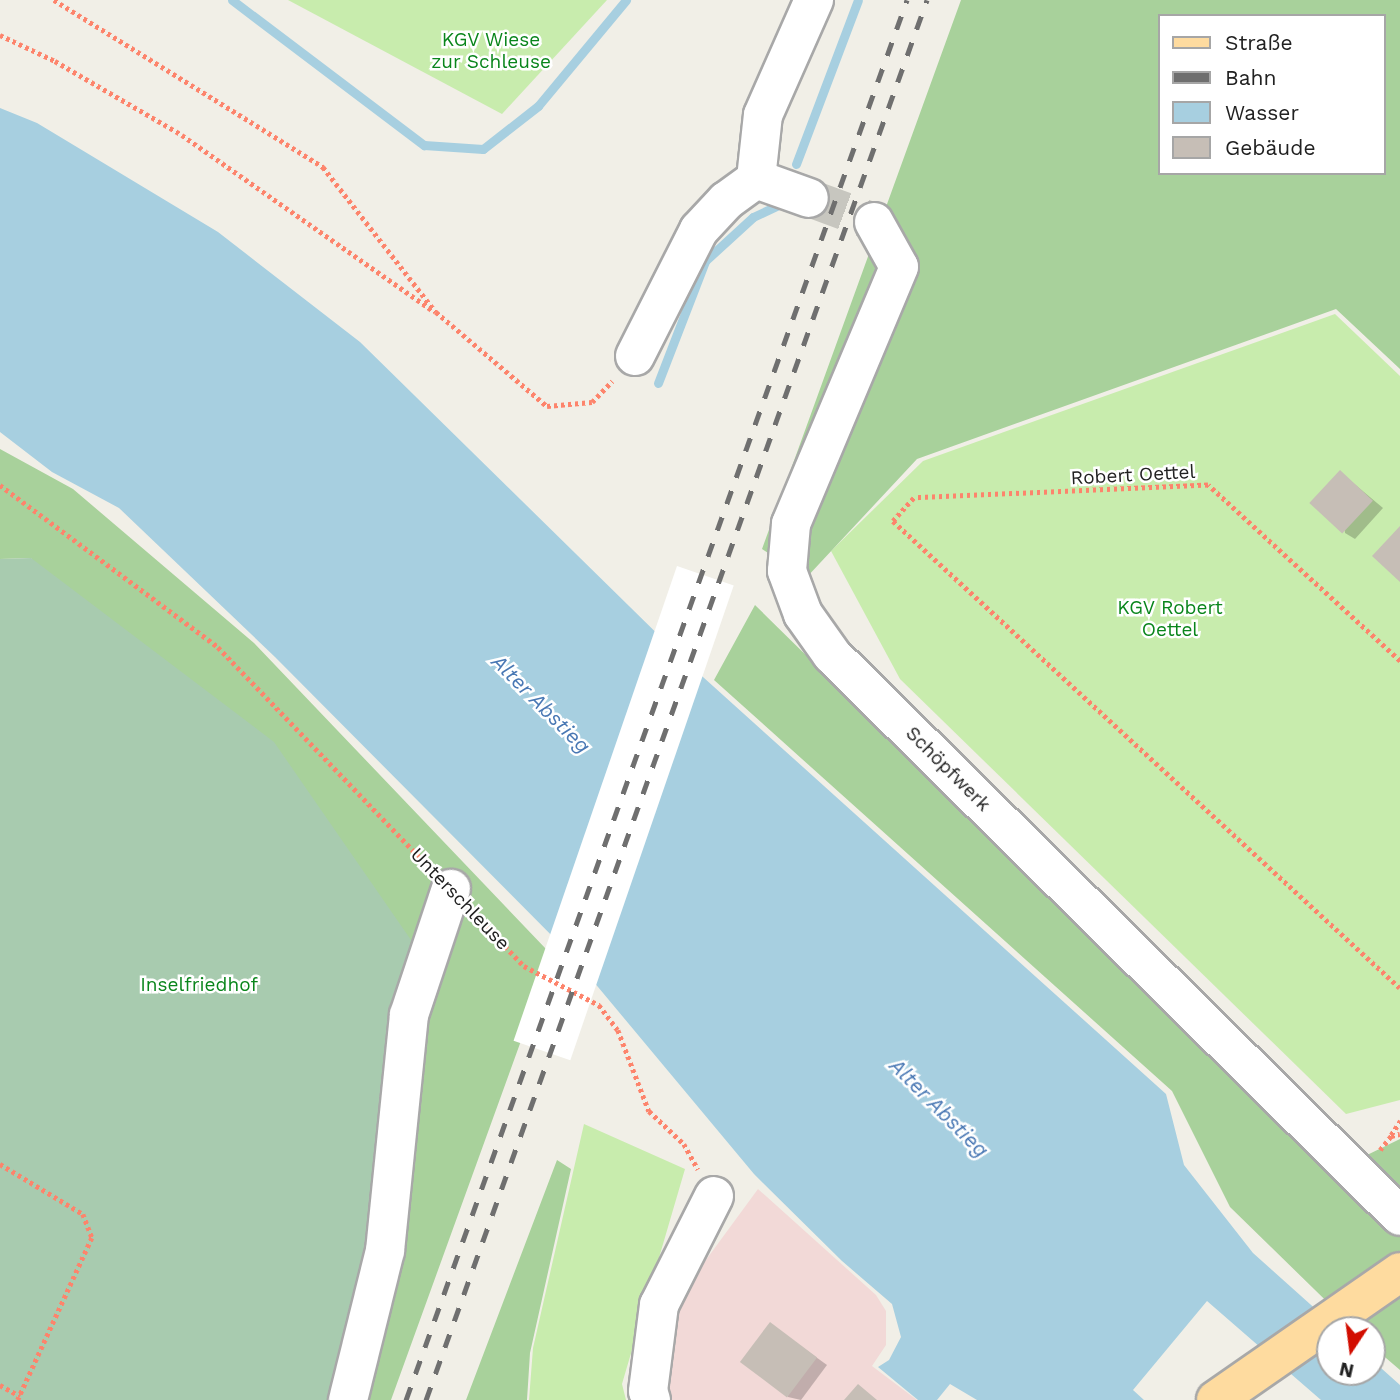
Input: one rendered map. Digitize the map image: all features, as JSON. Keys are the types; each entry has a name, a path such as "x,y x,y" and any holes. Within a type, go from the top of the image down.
{"main road":[{"path":"1216,1400 1400,1272"}],"street":[{"path":"635,356 699,230 726,201 756,179 762,115 814,0"},
{"path":"756,179 809,198"},
{"name":"Schöpfwerk","path":"874,222 899,267 791,524 787,571 803,614 832,655 1400,1216"},
{"path":"348,1400 385,1251 409,1015 450,889"},
{"path":"651,1400 648,1391 659,1305 714,1196"}],"path":[{"path":"54,0 323,167 436,312"},
{"path":"0,35 182,135 436,312 547,406 592,402 635,356"},
{"name":"Unterschleuse","path":"0,485 218,647 524,966 598,1006 618,1030 649,1111 684,1143 714,1196"},
{"name":"Robert Oettel","path":"1400,661 1208,485 914,498 893,521 1400,988"},
{"path":"1391,1136 1400,1121"},
{"path":"0,1164 83,1214 92,1238 19,1398 0,1385"}],"shaded area":[{"path":"758,1189 876,1295 886,1311 886,1345 872,1366 917,1400 669,1400 663,1376 673,1326 692,1279"}],"green space":[{"name":"KGV Wiese zur Schleuse","path":"288,0 607,0 502,114"},
{"path":"961,0 1400,0 1400,369 1336,309 917,459 806,578 762,549"},
{"name":"KGV Robert Oettel","path":"1335,314 1400,376 1400,1100 1346,1114 900,679 831,551 923,461"},
{"path":"0,449 73,489 254,643 546,949 539,991 391,1400 337,1400 31,558 0,559"},
{"name":"Inselfriedhof","path":"31,558 274,742 411,940 396,1008 370,1244 337,1400 0,1400 0,559"},
{"path":"755,605 1332,1172 1400,1139 1400,1370 1386,1358 1386,1316 1342,1316 1230,1207 1172,1091 714,680"},
{"path":"584,1124 685,1169 622,1384 626,1400 529,1400 533,1348"},
{"path":"557,1160 571,1169 530,1353 527,1400 466,1400"}],"water":[{"name":"Alter Abstieg","path":"0,108 37,123 218,232 360,342 683,659 1166,1094 1184,1165 1253,1253 1323,1316 1316,1316 1316,1386 1386,1386 1386,1372 1400,1385 1400,1400 1321,1400 1207,1301 1133,1390 1144,1400 977,1400 950,1384 937,1400 918,1400 878,1367 889,1360 901,1337 892,1304 842,1261 754,1174 573,957 275,657 119,508 52,472 0,432"}],"pier":[{"path":"677,566 734,586 570,1060 514,1041"}],"building":[{"path":"1340,470 1373,501 1342,534 1309,503"},
{"path":"1400,526 1400,582 1372,556"},
{"path":"770,1322 817,1358 787,1397 740,1362"},
{"path":"858,1384 877,1400 844,1400"}],"waterway":[{"path":"232,0 424,145 483,149 538,106 626,0"},
{"path":"796,164 858,0"},
{"path":"658,383 705,261 753,217 777,206"}],"tunnel":[{"path":"809,198 874,222"}],"railway":[{"path":"406,1400 907,0"},
{"path":"426,1400 927,0"}]}
